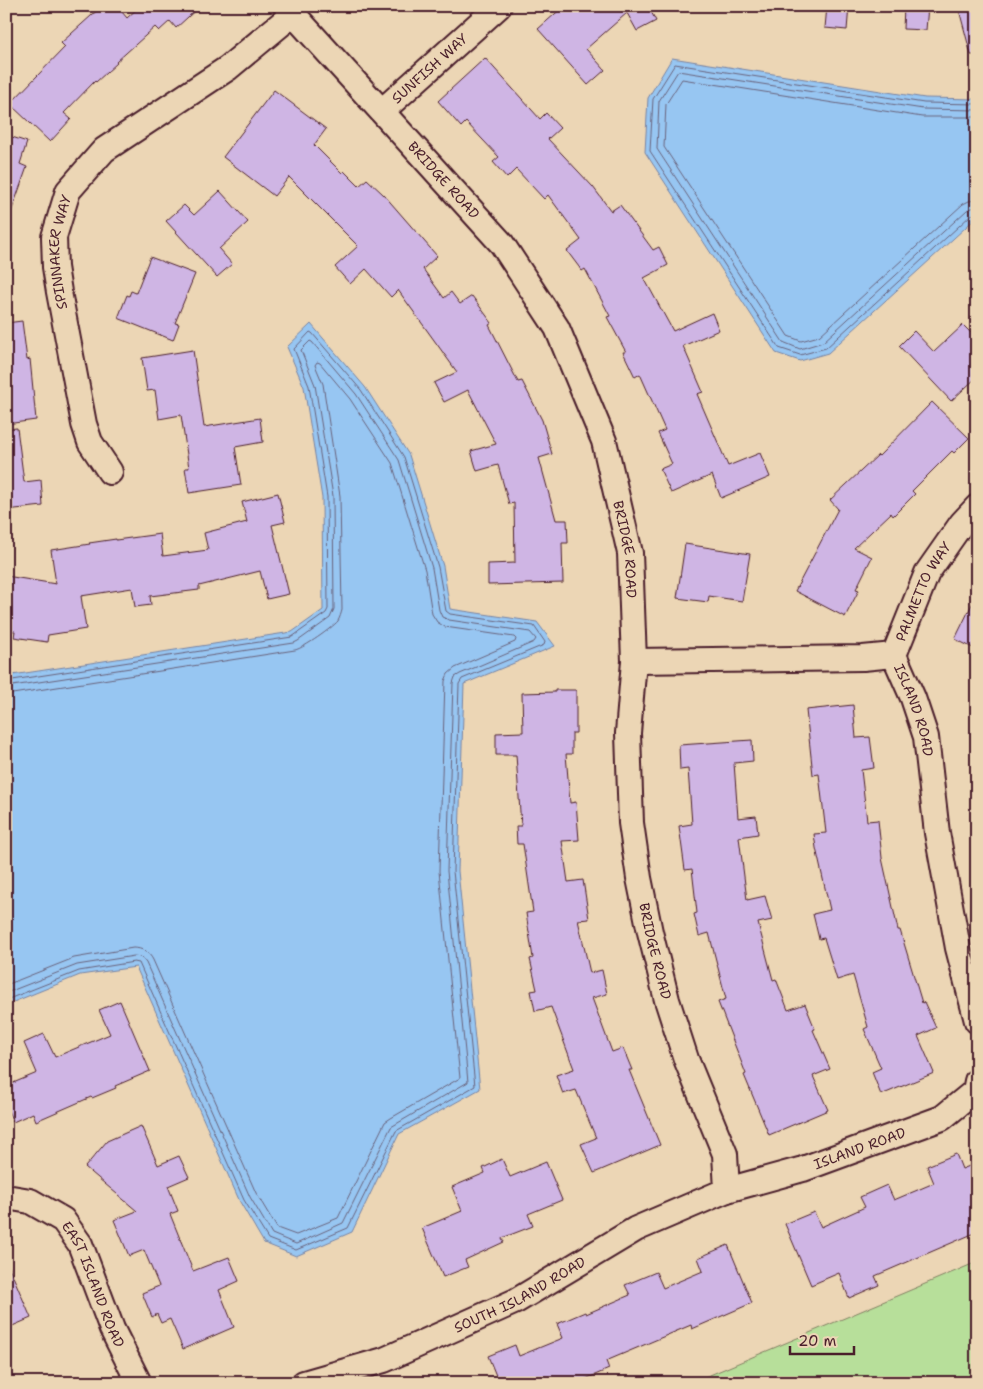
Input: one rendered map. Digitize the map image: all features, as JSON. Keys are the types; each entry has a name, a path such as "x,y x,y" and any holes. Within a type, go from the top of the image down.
{"street":[{"name":"SUNFISH WAY","path":"382,111 499,6"},
{"name":"BRIDGE ROAD","path":"289,10 502,244 557,328 604,441 630,553 634,661 628,733 631,823 639,878 667,1000 686,1059 725,1154 727,1190"},
{"name":"SPINNAKER WAY","path":"110,472 90,442 84,424 55,267 54,237 68,191 104,150 228,68 289,10"},
{"name":"PALMETTO WAY","path":"894,655 927,573 962,523 977,507"},
{"name":"ISLAND ROAD","path":"634,661 863,658 894,655 913,698 926,737 937,833 958,948 977,1021"},
{"name":"ISLAND ROAD","path":"727,1190 803,1170 942,1118 975,1091 977,1081"},
{"name":"SOUTH ISLAND ROAD","path":"304,1383 384,1360 516,1301 636,1229 727,1190"},
{"name":"EAST ISLAND ROAD","path":"6,1197 30,1201 63,1220 80,1244 112,1329 138,1383"}],"green space":[{"path":"977,1262 977,1383 691,1383"}],"water":[{"path":"672,58 925,98 977,99 977,217 828,353 800,361 776,353 645,152 648,98"},
{"path":"311,324 365,387 409,455 443,566 450,609 537,622 555,646 464,684 458,871 480,1089 399,1134 352,1232 296,1256 264,1243 240,1202 136,967 80,975 6,1005 6,676 292,632 323,610 322,498 304,387 287,347"}],"building":[{"path":"102,6 117,6 127,18 140,6 200,6 176,28 170,21 159,31 155,27 95,81 64,113 71,119 50,142 10,104 65,47 61,43"},
{"path":"564,6 648,6 656,21 637,31 627,13 586,49 605,70 588,85 538,29"},
{"path":"827,6 849,6 847,30 825,28"},
{"path":"904,6 928,6 926,30 903,29"},
{"path":"958,6 977,6 977,55 971,55"},
{"path":"485,58 540,119 546,113 560,128 548,139 593,187 611,211 620,205 653,250 659,247 668,265 644,278 673,331 712,313 719,330 683,346 703,392 697,394 728,466 760,453 770,477 721,498 712,475 671,493 660,469 672,464 658,433 665,430 640,374 635,377 623,352 626,352 607,317 610,316 585,269 582,271 567,251 581,240 548,195 544,199 516,169 507,178 493,162 499,157 466,122 461,127 438,101"},
{"path":"274,90 326,129 314,145 342,173 344,171 359,186 367,179 384,195 437,256 423,269 444,298 451,292 460,304 472,296 492,323 489,325 518,382 522,381 542,420 552,454 539,458 556,520 567,520 568,543 562,543 563,583 488,585 488,564 515,563 514,503 509,504 498,465 477,471 471,451 496,444 468,390 444,402 434,383 457,372 398,290 391,297 366,269 350,284 335,267 358,246 289,177 274,196 223,157"},
{"path":"6,135 27,142 20,164 27,167 9,218 6,218"},
{"path":"220,191 248,222 219,249 232,264 217,277 166,221 184,205 194,215"},
{"path":"150,257 195,274 175,323 179,324 173,340 118,318 127,295 129,296 131,291 136,293"},
{"path":"22,321 27,360 30,359 36,420 6,424 6,323"},
{"path":"963,325 977,339 977,377 951,401 899,346 914,331 934,352"},
{"path":"193,350 204,427 260,418 263,442 235,447 241,485 189,493 185,468 189,468 181,415 159,419 155,390 147,391 142,358"},
{"path":"932,402 969,438 954,453 952,451 912,491 915,494 893,516 891,513 854,548 872,557 856,589 859,590 845,617 795,591 838,509 830,500 879,456"},
{"path":"17,428 24,482 41,480 43,506 6,510 6,429"},
{"path":"278,493 285,522 272,525 289,594 267,599 260,571 199,586 199,590 150,596 151,605 135,607 132,588 81,596 86,629 48,635 47,642 14,637 15,631 6,631 6,576 56,584 51,550 160,534 163,556 208,550 204,533 247,522 242,502"},
{"path":"685,544 750,554 742,601 709,596 708,602 677,598"},
{"path":"977,594 977,650 955,639"},
{"path":"555,690 576,690 576,733 572,733 572,754 566,754 570,803 576,802 579,840 562,841 568,882 583,880 589,919 578,920 590,973 602,970 607,994 592,998 612,1052 623,1048 632,1070 629,1070 660,1145 594,1173 581,1144 596,1138 576,1090 563,1094 556,1075 574,1069 551,1007 535,1011 531,991 537,990 530,959 533,958 526,913 533,912 523,844 517,844 516,826 521,826 516,755 496,755 496,733 523,732 522,693 555,692"},
{"path":"853,705 856,738 870,737 874,768 861,770 867,821 878,820 882,858 898,930 900,930 922,1003 924,1002 936,1028 918,1036 934,1073 881,1095 872,1072 881,1068 864,1029 868,1027 853,975 837,980 824,938 819,939 813,914 830,910 814,834 826,833 819,774 813,775 806,710"},
{"path":"752,740 753,761 734,763 738,818 756,816 758,834 739,837 747,900 765,896 772,920 758,923 773,980 776,979 788,1010 805,1004 815,1029 813,1030 830,1069 813,1076 828,1110 769,1135 744,1075 746,1074 718,1002 726,999 709,933 699,936 694,914 697,913 692,869 685,870 679,826 692,824 688,769 680,770 679,745"},
{"path":"120,1001 150,1071 115,1086 116,1088 36,1121 33,1113 13,1122 6,1106 6,1086 37,1073 24,1043 44,1034 55,1057 110,1034 99,1010"},
{"path":"141,1126 158,1165 179,1156 189,1177 168,1186 178,1211 170,1214 193,1271 229,1257 239,1281 219,1290 234,1327 183,1349 170,1319 161,1323 157,1314 152,1317 142,1293 159,1286 144,1250 129,1256 114,1220 137,1211 85,1167 107,1141"},
{"path":"956,1154 962,1169 977,1163 977,1232 875,1276 879,1285 849,1298 839,1273 811,1285 785,1224 814,1212 821,1227 865,1207 860,1197 887,1185 894,1200 934,1183 927,1166"},
{"path":"502,1159 510,1177 546,1162 562,1200 528,1214 533,1226 502,1238 504,1242 465,1260 468,1267 443,1277 422,1228 462,1211 452,1187 485,1173 483,1168"},
{"path":"728,1245 752,1303 692,1329 691,1325 606,1361 609,1369 576,1383 499,1383 488,1356 515,1345 519,1356 563,1338 557,1324 630,1295 625,1285 656,1272 663,1288 703,1271 698,1258"},
{"path":"6,1260 31,1318 10,1327 6,1318"}]}
